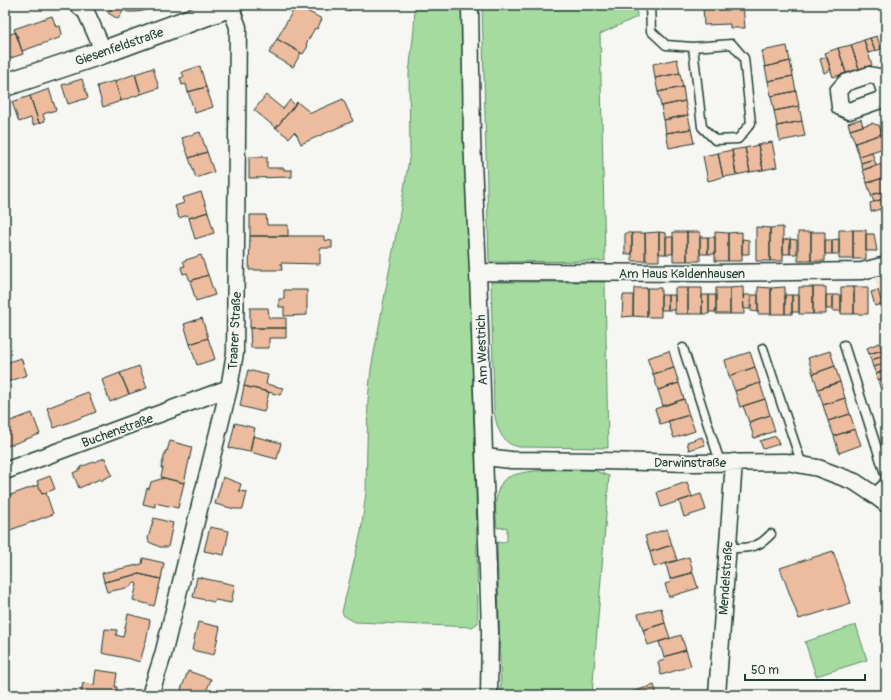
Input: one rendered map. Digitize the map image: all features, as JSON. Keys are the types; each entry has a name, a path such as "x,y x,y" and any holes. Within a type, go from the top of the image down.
{"main road":[{"name":"Giesenfeldstraße","path":"5,85 104,52 231,6"}],"street":[{"path":"78,5 86,12 104,52"},
{"name":"Am Westrich","path":"470,5 472,139 490,631 489,695"},
{"name":"Traarer Straße","path":"150,695 163,655 229,388 235,352 238,27 231,6"},
{"path":"886,94 880,77 869,75 845,83 838,91 840,107 849,111 886,98"},
{"name":"Am Haus Kaldenhausen","path":"478,272 712,273 862,271 886,265"},
{"name":"Buchenstraße","path":"5,471 229,388"},
{"name":"Darwinstraße","path":"484,457 518,460 692,463 786,462 818,468 855,482 886,504"},
{"name":"Mendelstraße","path":"718,695 727,548 727,462"}],"lane":[{"path":"650,5 651,31 666,45 693,47 732,44 744,58 751,123 738,138 715,140 702,127 693,47"},
{"path":"844,345 886,477 884,483 873,494"},
{"path":"683,348 727,462"},
{"path":"763,348 802,465"},
{"path":"727,548 753,546 762,542 771,534"}],"shaded area":[{"path":"886,276 886,314 875,279"}],"green space":[{"path":"415,5 462,5 476,488 478,623 472,627 355,622 344,616 342,612 361,532 366,492 368,400 371,369 410,152 409,74"},
{"path":"482,5 636,5 637,17 600,34 605,261 489,262"},
{"path":"491,282 605,282 608,448 519,447 510,444 503,438 497,425 494,411"},
{"path":"593,470 609,476 592,695 501,695 497,542 502,543 507,541 507,527 497,528 496,505 501,483 511,476 533,471"},
{"path":"856,625 867,660 816,676 805,642"}],"building":[{"path":"113,5 124,10 118,19 108,13"},
{"path":"115,5 150,5 151,8 143,11 128,12"},
{"path":"296,5 322,19 306,44 308,46 303,54 277,39"},
{"path":"343,5 360,5 346,12"},
{"path":"703,5 743,5 745,28 730,28 730,24 704,25"},
{"path":"52,16 56,27 60,26 62,34 59,38 22,51 14,29"},
{"path":"16,32 23,54 5,60 5,36"},
{"path":"877,36 881,49 875,51 870,38"},
{"path":"870,38 875,51 868,53 864,40"},
{"path":"277,39 301,53 293,67 269,53"},
{"path":"864,40 872,65 859,69 851,45"},
{"path":"851,45 859,69 846,73 838,48"},
{"path":"787,46 790,61 765,67 762,51"},
{"path":"838,48 846,73 833,77 825,53"},
{"path":"827,57 831,70 824,73 820,59"},
{"path":"677,59 680,73 655,78 653,64"},
{"path":"790,61 793,76 768,81 765,67"},
{"path":"200,66 206,87 188,92 186,84 182,85 180,78 184,77 182,72"},
{"path":"153,68 159,88 141,94 135,74"},
{"path":"680,73 683,87 658,92 655,78"},
{"path":"135,74 141,94 121,101 115,81"},
{"path":"793,76 796,91 771,96 768,81"},
{"path":"82,79 88,98 68,104 62,85"},
{"path":"115,81 121,101 103,107 97,86"},
{"path":"206,87 213,107 195,113 188,92"},
{"path":"683,87 685,101 661,106 658,92"},
{"path":"49,89 56,110 43,114 45,121 39,123 30,96"},
{"path":"796,91 799,106 774,111 771,96"},
{"path":"266,95 283,109 290,100 295,105 276,128 254,110"},
{"path":"30,96 39,123 33,125 31,118 19,122 12,102"},
{"path":"343,99 353,121 301,144 294,132 289,138 276,128 297,102 311,113"},
{"path":"685,101 688,115 664,120 661,106"},
{"path":"799,106 802,121 777,126 774,111"},
{"path":"688,115 691,129 666,133 664,120"},
{"path":"861,119 863,126 850,130 848,123"},
{"path":"802,121 805,136 780,141 777,126"},
{"path":"872,123 879,125 882,134 855,143 850,130"},
{"path":"691,129 694,143 669,148 666,133"},
{"path":"200,132 207,152 189,158 182,138"},
{"path":"882,134 885,144 881,149 859,156 855,143"},
{"path":"772,142 777,167 763,170 758,145"},
{"path":"758,145 763,170 750,172 745,148"},
{"path":"745,148 750,172 736,175 732,150"},
{"path":"732,150 736,175 723,177 718,153"},
{"path":"207,152 214,172 196,178 189,158"},
{"path":"872,152 874,159 861,163 859,156"},
{"path":"718,153 723,177 708,181 703,156"},
{"path":"249,157 267,157 267,168 283,168 284,170 292,170 292,177 249,178"},
{"path":"874,159 876,165 863,170 861,163"},
{"path":"886,163 886,177 867,183 863,170"},
{"path":"886,177 886,191 871,195 867,183"},
{"path":"885,191 886,198 874,202 871,195"},
{"path":"201,192 208,212 189,218 188,215 179,218 175,206 184,203 182,198"},
{"path":"886,198 886,207 871,212 870,203"},
{"path":"886,207 886,228 880,209"},
{"path":"208,212 214,233 195,239 189,218"},
{"path":"250,215 266,215 267,225 288,225 288,236 250,236"},
{"path":"756,227 770,228 770,261 756,261"},
{"path":"783,227 783,261 770,261 770,228"},
{"path":"839,230 853,230 853,259 839,259"},
{"path":"853,230 866,230 866,259 853,259"},
{"path":"659,232 659,261 646,261 645,233"},
{"path":"659,232 666,233 666,254 659,254"},
{"path":"673,232 687,232 687,261 673,261"},
{"path":"687,232 700,232 700,261 687,261"},
{"path":"715,232 728,233 728,261 715,261"},
{"path":"742,232 742,261 728,261 728,233"},
{"path":"798,232 811,232 811,261 798,261"},
{"path":"811,232 825,232 825,261 811,261"},
{"path":"625,233 632,233 632,254 625,254"},
{"path":"632,233 645,233 645,261 632,261"},
{"path":"866,234 874,234 877,251 866,251"},
{"path":"250,236 324,236 324,240 332,241 332,248 320,248 320,264 281,263 282,270 249,270"},
{"path":"666,237 673,237 673,254 666,254"},
{"path":"700,237 708,237 708,254 700,254"},
{"path":"708,237 715,237 715,254 708,254"},
{"path":"742,239 749,240 749,254 742,254"},
{"path":"790,239 790,254 783,254 783,240"},
{"path":"790,239 797,240 797,254 790,254"},
{"path":"839,239 839,254 832,254 832,240"},
{"path":"825,240 832,240 832,254 825,254"},
{"path":"201,255 208,275 190,281 187,273 183,274 181,267 185,266 183,261"},
{"path":"208,275 215,295 196,301 190,281"},
{"path":"743,287 744,314 730,314 730,288"},
{"path":"758,287 771,288 771,314 758,314"},
{"path":"785,287 785,314 771,314 771,288"},
{"path":"799,287 813,287 813,314 799,314"},
{"path":"813,287 826,287 826,314 813,314"},
{"path":"841,287 854,287 854,314 841,314"},
{"path":"854,287 868,287 868,314 854,314"},
{"path":"634,288 647,288 647,317 633,316"},
{"path":"647,288 661,288 661,317 647,317"},
{"path":"675,288 688,288 688,314 675,314"},
{"path":"688,288 702,288 702,314 688,314"},
{"path":"716,288 730,288 730,314 716,314"},
{"path":"284,290 307,290 307,315 284,316 284,307 279,307 279,299 284,299"},
{"path":"878,290 882,304 875,306 871,292"},
{"path":"623,295 633,295 633,316 622,317"},
{"path":"661,295 668,295 668,310 661,310"},
{"path":"668,295 675,295 675,310 668,310"},
{"path":"702,295 709,295 709,314 702,314"},
{"path":"709,295 716,295 716,312 709,312"},
{"path":"743,295 751,295 750,309 744,309"},
{"path":"751,295 758,295 758,312 751,311"},
{"path":"785,295 792,295 792,314 785,314"},
{"path":"792,295 799,295 799,312 792,312"},
{"path":"826,295 833,295 833,309 826,309"},
{"path":"833,295 841,295 841,311 833,311"},
{"path":"250,308 268,308 269,318 286,318 286,328 250,328"},
{"path":"202,318 208,338 190,344 184,324"},
{"path":"250,328 286,328 286,338 269,338 269,348 251,348"},
{"path":"208,338 215,359 197,365 190,344"},
{"path":"879,343 882,350 869,354 867,348"},
{"path":"882,350 884,356 871,360 869,354"},
{"path":"669,351 674,368 653,374 647,358"},
{"path":"830,351 835,366 813,374 808,358"},
{"path":"750,352 755,367 729,376 725,360"},
{"path":"884,356 886,363 873,367 871,360"},
{"path":"21,358 27,375 5,383 5,363"},
{"path":"886,363 886,370 876,374 873,367"},
{"path":"139,366 147,388 129,394 120,373"},
{"path":"835,366 840,382 818,389 813,374"},
{"path":"755,367 760,383 735,391 729,376"},
{"path":"674,368 679,383 658,390 653,374"},
{"path":"248,370 268,375 266,384 283,388 280,395 244,386"},
{"path":"886,370 886,377 878,380 876,374"},
{"path":"120,373 129,394 110,402 102,380"},
{"path":"886,377 886,385 880,387 878,380"},
{"path":"840,382 845,398 823,405 818,389"},
{"path":"679,383 684,399 663,406 658,390"},
{"path":"760,383 765,399 740,407 735,391"},
{"path":"886,385 886,392 882,393 880,387"},
{"path":"244,386 269,392 264,412 240,406"},
{"path":"88,392 96,412 54,428 47,408"},
{"path":"886,392 886,399 884,400 882,393"},
{"path":"845,398 850,414 828,421 823,405"},
{"path":"684,399 689,415 660,424 655,409"},
{"path":"765,399 770,415 749,422 743,406"},
{"path":"32,413 40,434 5,447 5,423"},
{"path":"850,414 855,429 834,436 828,421"},
{"path":"689,415 695,431 674,438 668,421"},
{"path":"770,415 775,431 754,438 749,422"},
{"path":"235,423 255,428 250,452 229,448"},
{"path":"855,429 861,445 839,453 834,436"},
{"path":"253,436 281,443 277,459 250,452"},
{"path":"776,436 779,444 763,449 760,441"},
{"path":"702,437 705,445 689,450 687,442"},
{"path":"170,441 192,447 184,483 161,477 163,468 161,468"},
{"path":"105,458 112,475 101,481 100,479 79,488 73,473 81,469 80,467"},
{"path":"50,476 55,489 42,494 37,481"},
{"path":"223,477 241,484 239,491 247,492 243,509 235,509 215,504"},
{"path":"164,478 184,483 178,508 155,503 155,507 143,504 147,488 149,489 151,482"},
{"path":"687,482 692,497 661,507 657,492"},
{"path":"38,485 42,494 46,493 53,514 5,532 5,497"},
{"path":"701,494 706,510 684,517 679,501"},
{"path":"154,518 173,523 168,547 160,547 149,542 148,538"},
{"path":"210,527 229,531 224,555 204,551"},
{"path":"667,529 672,545 650,552 645,536"},
{"path":"672,545 677,560 654,567 650,552"},
{"path":"833,551 851,603 799,619 780,568"},
{"path":"689,557 693,572 670,579 666,564"},
{"path":"143,558 164,563 161,579 139,574 104,582 102,573 142,564"},
{"path":"693,573 698,588 669,597 665,584 671,582 670,579"},
{"path":"139,574 161,579 154,606 133,600 137,584 134,582 130,587 107,592 104,582"},
{"path":"197,577 235,585 231,603 215,600 214,602 193,597"},
{"path":"661,608 665,623 643,630 638,614"},
{"path":"128,614 150,620 140,662 102,653 105,629 117,630 116,635 123,637"},
{"path":"198,622 220,627 214,655 192,650"},
{"path":"665,623 670,638 648,645 643,630"},
{"path":"681,635 686,650 664,657 659,642"},
{"path":"686,650 691,666 661,675 658,662 665,660 664,657"},
{"path":"96,670 117,673 115,687 117,687 116,695 81,693 83,683 94,685"},
{"path":"188,671 211,679 205,695 179,695"},
{"path":"654,685 657,695 633,695 632,692"}]}
